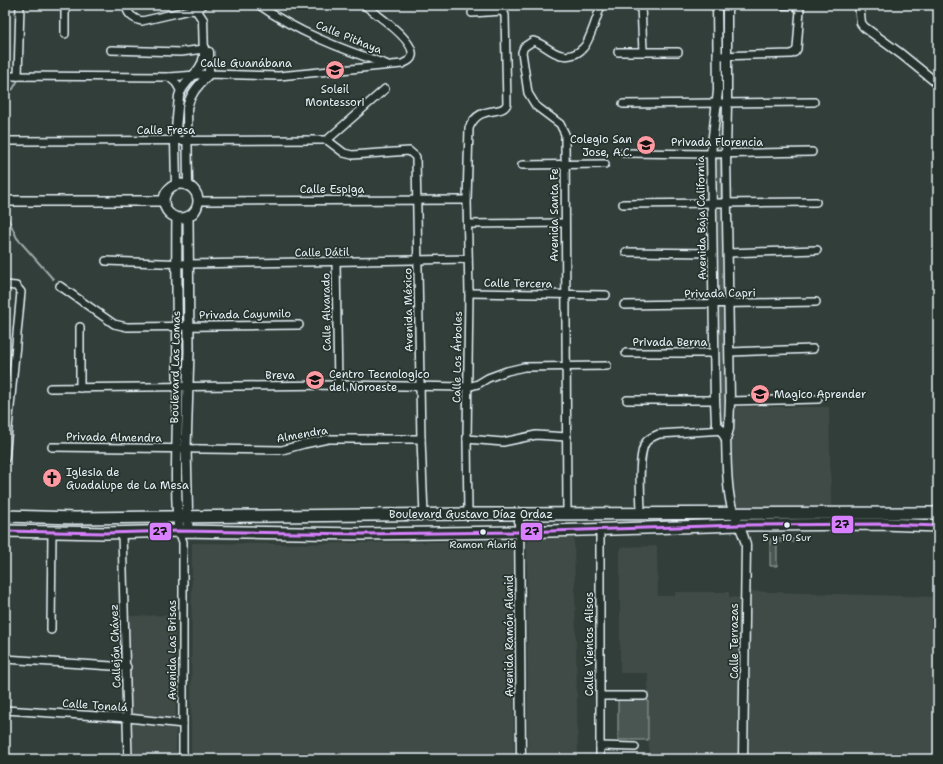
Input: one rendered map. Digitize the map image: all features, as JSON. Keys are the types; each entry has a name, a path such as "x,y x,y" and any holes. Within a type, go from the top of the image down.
{"main road":[{"path":"182,184 188,186 193,189 198,200 194,213 188,217 177,218 172,216 165,206 164,201 166,194 170,188 176,185 182,184"},
{"path":"5,201 164,201"},
{"name":"Boulevard Las Lomas","path":"183,517 176,449 188,326 188,217"},
{"name":"Boulevard Las Lomas","path":"177,218 176,264 178,326 186,448 183,517"},
{"name":"Boulevard Gustavo Díaz Ordaz","path":"5,516 43,518 468,514 938,513"},
{"path":"183,517 184,531"},
{"name":"Boulevard Gustavo Díaz Ordaz","path":"5,531 122,533 184,531 362,534 519,532 740,525 882,524 938,526"}],"street":[{"path":"18,76 20,5"},
{"path":"65,5 65,34"},
{"path":"126,5 126,10 136,20 142,21 190,10 197,11 203,20 204,62 180,90 175,140 176,185"},
{"path":"197,11 203,5"},
{"name":"Calle Pithaya","path":"259,5 290,25 340,48 390,65"},
{"name":"Calle Guanábana","path":"5,76 169,77 194,74 279,76 402,64 408,61 412,57 412,52 404,38 364,5"},
{"name":"Avenida Santa Fe","path":"568,514 564,222 565,134 560,124 536,106 528,93 522,52 524,47 533,41 539,42 559,55 568,56 577,53 585,47 601,5"},
{"path":"641,5 643,51"},
{"name":"Avenida Baja California","path":"717,5 718,80 717,104 714,116 711,154 714,353 716,422 726,438"},
{"path":"727,5 728,56 726,154 728,203 730,401 729,429 726,438 729,492 733,513 740,525"},
{"path":"717,56 791,54 795,52 797,49 800,10 794,5 782,5"},
{"path":"859,5 861,23 864,27 938,84"},
{"name":"Calle Los Árboles","path":"468,514 467,439 469,293 467,200 469,128 478,115 484,112 502,109 507,104 505,15 502,11 472,13"},
{"path":"188,186 187,108 188,100 192,93 209,74 208,46 204,35"},
{"path":"111,50 180,52 204,49"},
{"path":"618,52 678,52"},
{"path":"169,77 176,83 180,90"},
{"path":"327,140 385,89"},
{"path":"623,104 814,102"},
{"name":"Calle Fresa","path":"5,141 327,140"},
{"name":"Avenida México","path":"327,140 344,153 352,155 409,151 416,157 420,439 424,515"},
{"name":"Privada Florencia","path":"623,153 726,154 812,152"},
{"path":"522,165 605,164"},
{"name":"Calle Espiga","path":"198,200 467,200"},
{"path":"623,204 816,202"},
{"path":"468,224 564,222"},
{"path":"728,253 816,250"},
{"path":"626,252 712,253"},
{"name":"Calle Dátil","path":"106,261 188,264 468,259"},
{"name":"Calle Alvarado","path":"336,262 338,385"},
{"path":"5,285 16,286 21,292 5,458"},
{"name":"Privada Cayumilo","path":"60,286 114,324 127,327 299,325"},
{"name":"Calle Tercera","path":"469,293 606,295"},
{"name":"Privada Capri","path":"624,305 816,302"},
{"path":"80,326 80,388"},
{"path":"730,352 813,349"},
{"name":"Privada Berna","path":"626,353 714,353"},
{"path":"468,387 507,371 524,367 607,366"},
{"name":"Breva","path":"50,388 338,385 420,385 468,387"},
{"path":"627,400 715,400"},
{"path":"730,401 818,400"},
{"path":"641,514 641,460 645,443 650,437 659,434 729,429"},
{"path":"467,439 503,442 536,435 567,437"},
{"name":"Almendra","path":"176,449 282,450 328,439 420,439"},
{"name":"Privada Almendra","path":"52,447 176,449"},
{"name":"Avenida Ramón Alanid","path":"519,514 521,759"},
{"name":"Calle Terrazas","path":"740,525 746,545 744,759"},
{"name":"Calle Vientos Alisos","path":"600,529 600,759"},
{"name":"Avenida Las Brisas","path":"183,759 184,531"},
{"path":"51,630 52,532"},
{"name":"Callejón Chávez","path":"122,533 127,667 128,759"},
{"path":"5,659 127,667"},
{"path":"600,696 644,696"},
{"name":"Calle Tonalá","path":"5,710 128,718 183,724"},
{"path":"600,746 635,747"}],"shaded area":[{"path":"719,107 724,107 722,150 713,151"},
{"path":"715,159 721,159 721,199 715,199"},
{"path":"716,207 724,207 724,299 717,299"},
{"path":"716,308 724,308 725,426 721,426 718,418"},
{"path":"729,407 829,407 831,500 833,513 730,513"},
{"path":"535,536 574,536 578,759 528,759 527,543"},
{"path":"770,539 794,539 794,542 777,542 777,566 770,566"},
{"path":"938,540 938,759 649,759 648,673 620,673 620,547 657,546 658,596 675,596 675,592 729,592 729,597 745,598 745,591 934,597 933,541"},
{"path":"509,541 513,552 514,759 132,759 127,616 175,615 176,751 191,753 192,543 279,544"},
{"path":"618,700 648,700 648,740 618,740"}],"waterway":[{"path":"5,92 13,89 18,80"},
{"path":"5,212 17,238 53,279"}],"transit line":[{"name":"27","path":"5,531 105,533 179,531 362,534 519,532 740,525 882,524 938,526"}],"place":[{"name":"Soleil Montessori","path":"335,70"},
{"name":"Colegio San Jose, A.C.","path":"646,145"},
{"name":"Centro Tecnologico del Noroeste","path":"315,380"},
{"name":"Magico Aprender","path":"760,394"},
{"name":"Iglesia de Guadalupe de La Mesa","path":"52,478"},
{"name":"5 y 10 Sur","path":"787,525"},
{"name":"Ramon Alarid","path":"483,532"}]}
